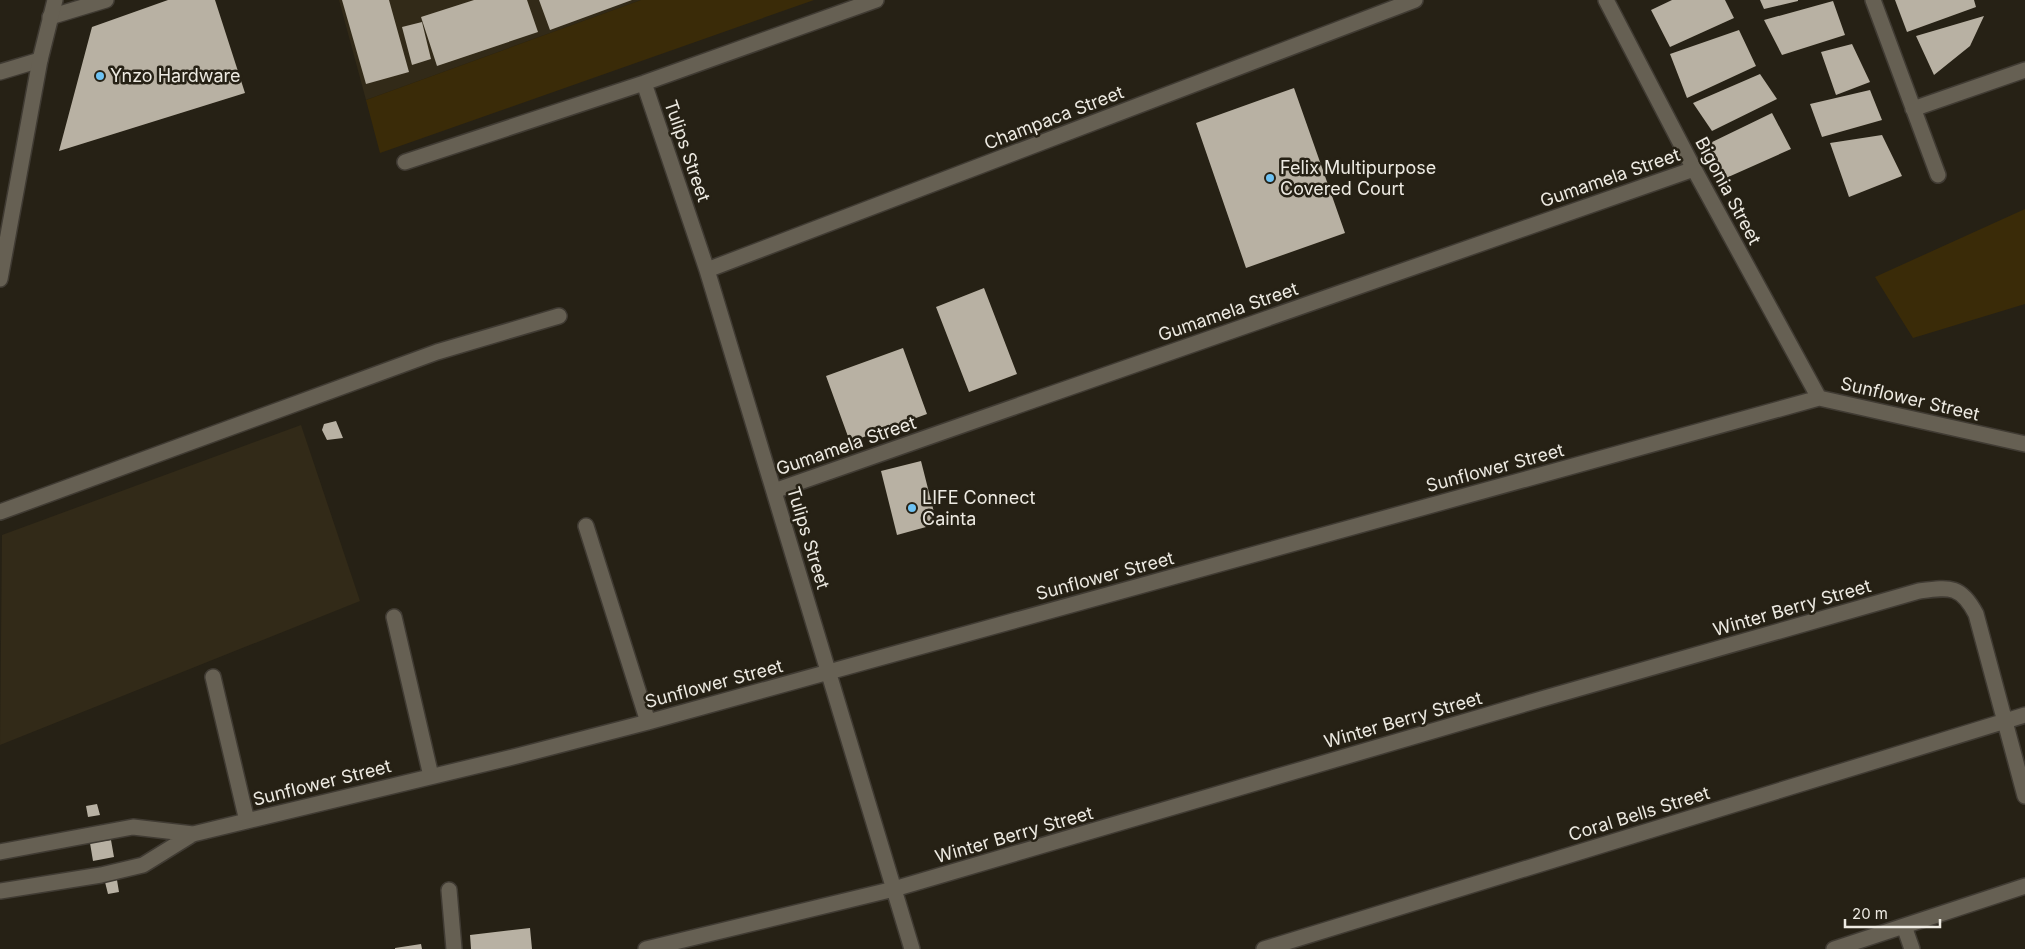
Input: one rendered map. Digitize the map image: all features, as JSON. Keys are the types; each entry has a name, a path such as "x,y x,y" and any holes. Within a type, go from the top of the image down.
{"street":[{"path":"0,279 40,60 55,0"},
{"path":"50,17 106,0"},
{"path":"405,162 644,83 876,0"},
{"name":"Champaca Street","path":"707,270 1415,0"},
{"name":"Bigonia Street","path":"1606,0 1694,169 1820,398"},
{"path":"1873,0 1938,174"},
{"path":"0,72 40,60"},
{"path":"1913,109 2025,70"},
{"name":"Tulips Street","path":"644,83 707,270 912,949"},
{"name":"Gumamela Street","path":"774,491 1694,169"},
{"path":"0,512 437,352 559,316"},
{"name":"Sunflower Street","path":"0,891 101,875 143,865 193,834 648,722 1820,398 2025,444"},
{"path":"586,526 648,722"},
{"name":"Winter Berry Street","path":"646,949 894,889 1545,698 1919,591 1936,589 1956,589 1969,600 1976,614 2025,796"},
{"path":"394,617 431,776"},
{"path":"214,677 247,821"},
{"name":"Coral Bells Street","path":"1264,949 2025,715"},
{"name":"Sunflower Street","path":"0,852 133,827 193,834"},
{"path":"1834,949 2025,886"},
{"path":"449,890 454,949"},
{"path":"1904,926 1912,949"}],"shaded area":[{"path":"339,0 641,0 366,100"},
{"path":"641,0 814,0 380,153 366,100"},
{"path":"2025,209 2025,304 1913,338 1875,277"},
{"path":"301,425 360,601 0,745 2,535"}],"building":[{"path":"168,0 215,0 245,93 59,151 92,27"},
{"path":"342,0 389,0 409,72 366,84"},
{"path":"474,0 527,0 538,32 437,66 421,17"},
{"path":"539,0 632,0 550,30"},
{"path":"1672,0 1725,0 1734,18 1670,47 1651,10"},
{"path":"1760,0 1798,0 1798,1 1764,9"},
{"path":"1895,0 1974,0 1976,7 1907,32"},
{"path":"1833,1 1845,35 1782,55 1764,20"},
{"path":"1984,16 1970,46 1934,75 1916,36"},
{"path":"422,22 431,59 412,65 402,27"},
{"path":"1739,30 1756,66 1687,98 1670,54"},
{"path":"1852,44 1870,82 1836,95 1821,52"},
{"path":"1760,74 1777,99 1712,131 1693,103"},
{"name":"Felix Multipurpose Covered Court","path":"1294,88 1345,233 1246,268 1196,123"},
{"path":"1870,90 1882,120 1822,137 1810,104"},
{"path":"1772,113 1791,149 1726,178 1708,144"},
{"path":"1882,135 1902,176 1849,197 1830,143"},
{"path":"984,288 1017,374 969,392 936,307"},
{"path":"903,348 927,414 850,442 826,376"},
{"path":"336,421 343,438 327,440 322,430 324,424"},
{"name":"LIFE Connect Cainta","path":"921,461 937,524 897,535 881,471"},
{"path":"97,804 100,815 88,817 86,806"},
{"path":"111,840 114,857 93,861 90,843"},
{"path":"117,880 119,892 108,894 105,882"},
{"path":"530,928 532,949 471,949 470,935"},
{"path":"421,944 422,949 395,949 395,948"}],"place":[{"name":"Ynzo Hardware","path":"100,76"},
{"name":"Felix Multipurpose Covered Court","path":"1270,178"},
{"name":"LIFE Connect Cainta","path":"912,508"}]}
